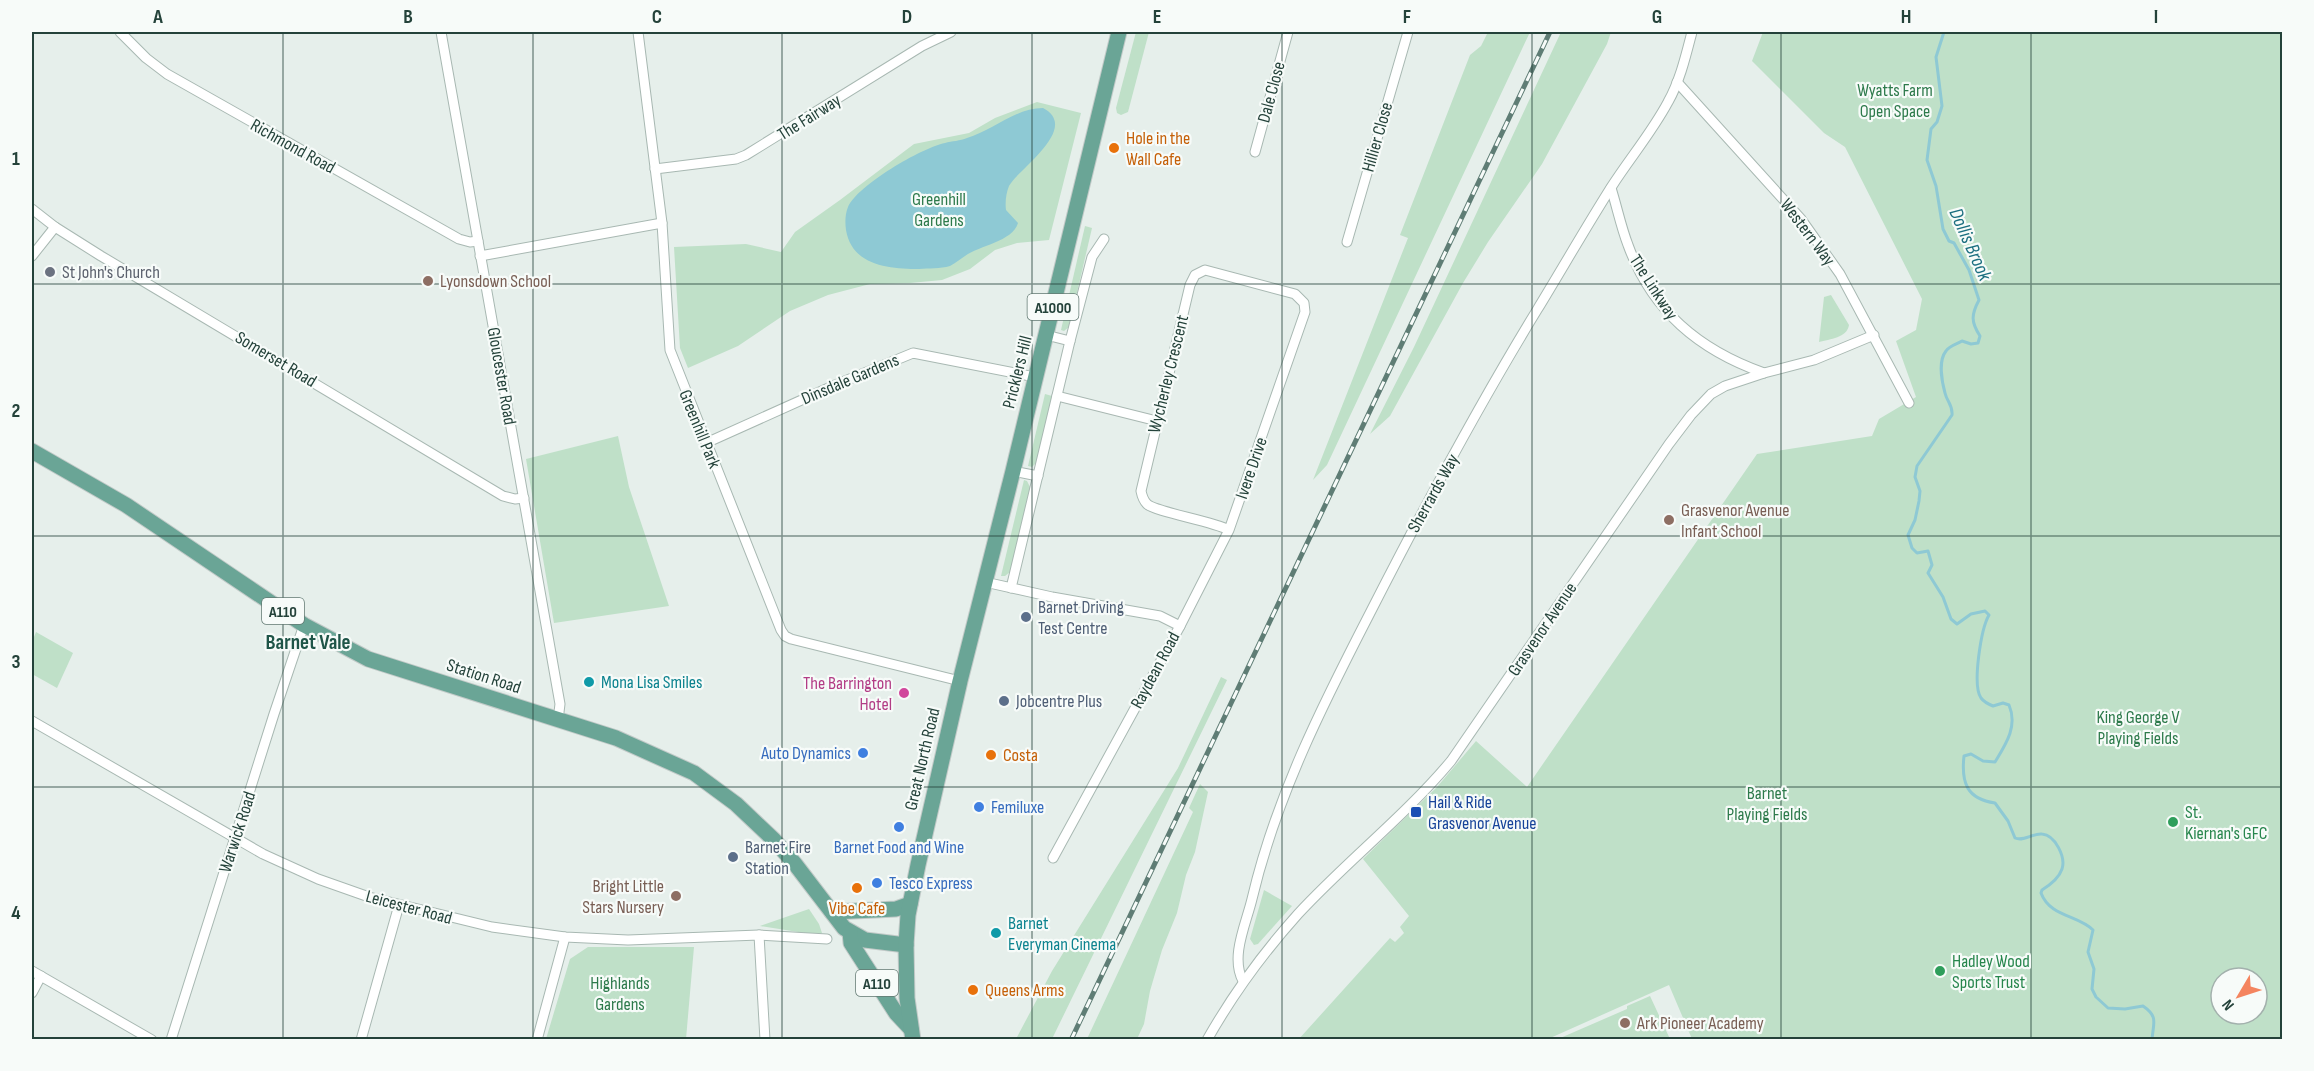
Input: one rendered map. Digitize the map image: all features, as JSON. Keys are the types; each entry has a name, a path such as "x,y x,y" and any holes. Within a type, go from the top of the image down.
{"main road":[{"name":"Pricklers Hill","path":"985,582 1119,32"},
{"name":"Station Road","path":"32,451 126,506 304,626 368,659 616,738 694,773 736,804 774,840 850,933"},
{"name":"Great North Road","path":"906,945 910,904 960,681 985,582"},
{"path":"832,912 896,909 910,904"},
{"name":"A110","path":"906,945 866,940 850,933 851,943 912,1034"},
{"name":"A1000","path":"906,945 912,1034"}],"street":[{"name":"Richmond Road","path":"120,32 146,58 167,74 459,239 470,242 478,241"},
{"name":"Gloucester Road","path":"441,32 560,704 558,720"},
{"name":"Greenhill Park","path":"638,32 662,223 670,350 780,630 791,639 960,681"},
{"name":"The Fairway","path":"655,169 736,159 746,155 922,46 951,32"},
{"name":"Dale Close","path":"1255,152 1288,32"},
{"name":"Hillier Close","path":"1347,242 1408,32"},
{"name":"Sherrards Way","path":"1244,981 1239,972 1238,958 1255,884 1282,798 1300,754 1406,542 1523,332 1611,188 1668,102 1677,82 1692,32"},
{"name":"Western Way","path":"1677,82 1801,219 1840,273 1909,403"},
{"name":"The Linkway","path":"1611,188 1628,247 1645,280 1663,307 1679,326 1707,347 1743,366 1764,373"},
{"name":"Somerset Road","path":"32,209 55,227 503,496 515,500 524,498"},
{"path":"480,256 662,223"},
{"path":"32,256 55,227"},
{"path":"1011,588 1092,257 1104,239"},
{"name":"Wycherley Crescent","path":"1229,530 1213,523 1154,508 1145,502 1141,486 1190,285 1198,272 1211,270 1294,294 1304,303"},
{"name":"Ivere Drive","path":"1180,626 1229,530 1304,317 1304,303"},
{"path":"1046,335 1070,341"},
{"name":"Grasvenor Avenue","path":"1207,1040 1227,1004 1300,912 1411,805 1451,761 1663,454 1706,397 1725,386 1814,360 1874,335"},
{"name":"Dinsdale Gardens","path":"706,443 913,353 1035,377"},
{"path":"1057,396 1157,421"},
{"path":"1013,471 1038,476"},
{"name":"Raydean Road","path":"985,582 1160,616 1180,626 1053,858"},
{"name":"Warwick Road","path":"171,1040 304,626"},
{"name":"Leicester Road","path":"32,722 263,854 318,879 369,897 492,927 565,937 628,940 759,935 827,939"},
{"path":"361,1040 399,905"},
{"path":"759,935 765,1040"},
{"path":"537,1040 565,937"},
{"path":"32,971 152,1040"},
{"path":"32,993 41,976"}],"green space":[{"path":"1136,32 1149,32 1128,112 1121,115 1117,113 1116,108"},
{"path":"1488,32 1530,32 1327,465 1313,480 1408,238 1400,235 1470,55 1481,46"},
{"path":"1561,32 1611,32 1607,44 1542,164 1488,242 1463,283 1390,416 1370,434 1414,347"},
{"path":"1763,32 2282,32 2282,1037 2272,1040 1692,1039 1669,985 1548,1039 1298,1040 1390,938 1395,942 1404,933 1400,927 1409,916 1363,859 1437,787 1476,741 1527,787 1757,454 1872,436 1879,419 1916,397 1896,341 1916,330 1922,299 1845,147 1824,133 1752,61"},
{"name":"Greenhill Gardens","path":"1037,102 1081,113 1049,240 1017,243 995,250 970,269 942,280 870,284 828,295 790,311 738,346 688,368 680,348 674,247 746,244 781,252 795,232 914,144 969,133 995,118"},
{"path":"1085,226 1092,228 1069,327 1064,331 1061,330"},
{"path":"1831,295 1849,325 1848,329 1842,335 1819,342 1824,297"},
{"path":"1045,394 1052,396 1036,463 1032,467 1028,466"},
{"path":"618,436 629,487 669,606 554,623 526,459"},
{"path":"1024,480 1030,487 1010,572 1001,576"},
{"path":"36,632 73,653 57,688 32,674 32,642"},
{"path":"1221,677 1227,680 1052,1039 1016,1039 1052,971 1178,768"},
{"path":"1200,784 1208,792 1195,852 1186,875 1177,913 1162,950 1150,991 1144,1024 1137,1039 1087,1039 1193,812 1189,808"},
{"path":"1264,890 1292,906 1258,944 1254,945 1250,939"},
{"path":"809,909 822,933 817,935 760,926"},
{"name":"Highlands Gardens","path":"588,947 694,947 686,1039 546,1039 570,959"},
{"name":"Ark Pioneer Academy","path":"1650,996 1670,1039 1558,1039 1627,1009 1627,1006"}],"water":[{"path":"1043,108 1053,116 1055,126 1044,148 1009,186 1006,210 1018,223 1009,235 942,268 908,269 885,266 864,258 856,251 846,230 847,210 854,198 877,178 934,146 962,140 1023,112"}],"waterway":[{"name":"Dollis Brook","path":"1944,32 1936,57 1942,106 1937,122 1931,129 1927,160 1936,186 1943,229 1969,270 1979,300 1973,318 1980,336 1978,343 1971,344 1962,341 1949,348 1942,360 1942,378 1952,415 1917,466 1915,477 1920,491 1919,501 1915,520 1908,535 1912,548 1917,553 1928,551 1932,565 1928,573 1943,597 1951,619 1957,624 1971,614 1985,611 1989,615 1983,632 1977,670 1978,691 1981,698 1993,706 2003,703 2009,705 2011,728 2007,742 1995,762 1983,761 1971,754 1964,756 1965,782 1978,798 1995,803 2008,821 2015,838 2022,839 2042,834 2055,842 2061,853 2062,869 2041,893 2051,907 2093,930 2088,952 2094,969 2092,989 2096,997 2108,1008 2125,1009 2143,1006 2153,1017 2152,1040"}],"railway":[{"path":"1071,1040 1550,32"}],"place":[{"name":"Hole in the Wall Cafe","path":"1114,148"},
{"name":"St John's Church","path":"50,272"},
{"name":"Lyonsdown School","path":"428,281"},
{"name":"Grasvenor Avenue Infant School","path":"1669,520"},
{"name":"Barnet Driving Test Centre","path":"1026,617"},
{"name":"Mona Lisa Smiles","path":"589,682"},
{"name":"The Barrington Hotel","path":"904,693"},
{"name":"Jobcentre Plus","path":"1004,701"},
{"name":"Auto Dynamics","path":"863,753"},
{"name":"Costa","path":"991,755"},
{"name":"Femiluxe","path":"979,807"},
{"name":"Hail & Ride Grasvenor Avenue","path":"1416,812"},
{"name":"St. Kiernan's GFC","path":"2173,822"},
{"name":"Barnet Food and Wine","path":"899,827"},
{"name":"Barnet Fire Station","path":"733,857"},
{"name":"Tesco Express","path":"877,883"},
{"name":"Vibe Cafe","path":"857,888"},
{"name":"Bright Little Stars Nursery","path":"676,896"},
{"name":"Barnet Everyman Cinema","path":"996,933"},
{"name":"Hadley Wood Sports Trust","path":"1940,971"},
{"name":"Queens Arms","path":"973,990"},
{"name":"Ark Pioneer Academy","path":"1625,1023"}],"district":[{"name":"Barnet Vale","path":"308,642"}],"park label":[{"name":"Wyatts Farm Open Space","path":"1895,100"},
{"name":"King George V Playing Fields","path":"2138,727"},
{"name":"Barnet Playing Fields","path":"1767,803"}]}
